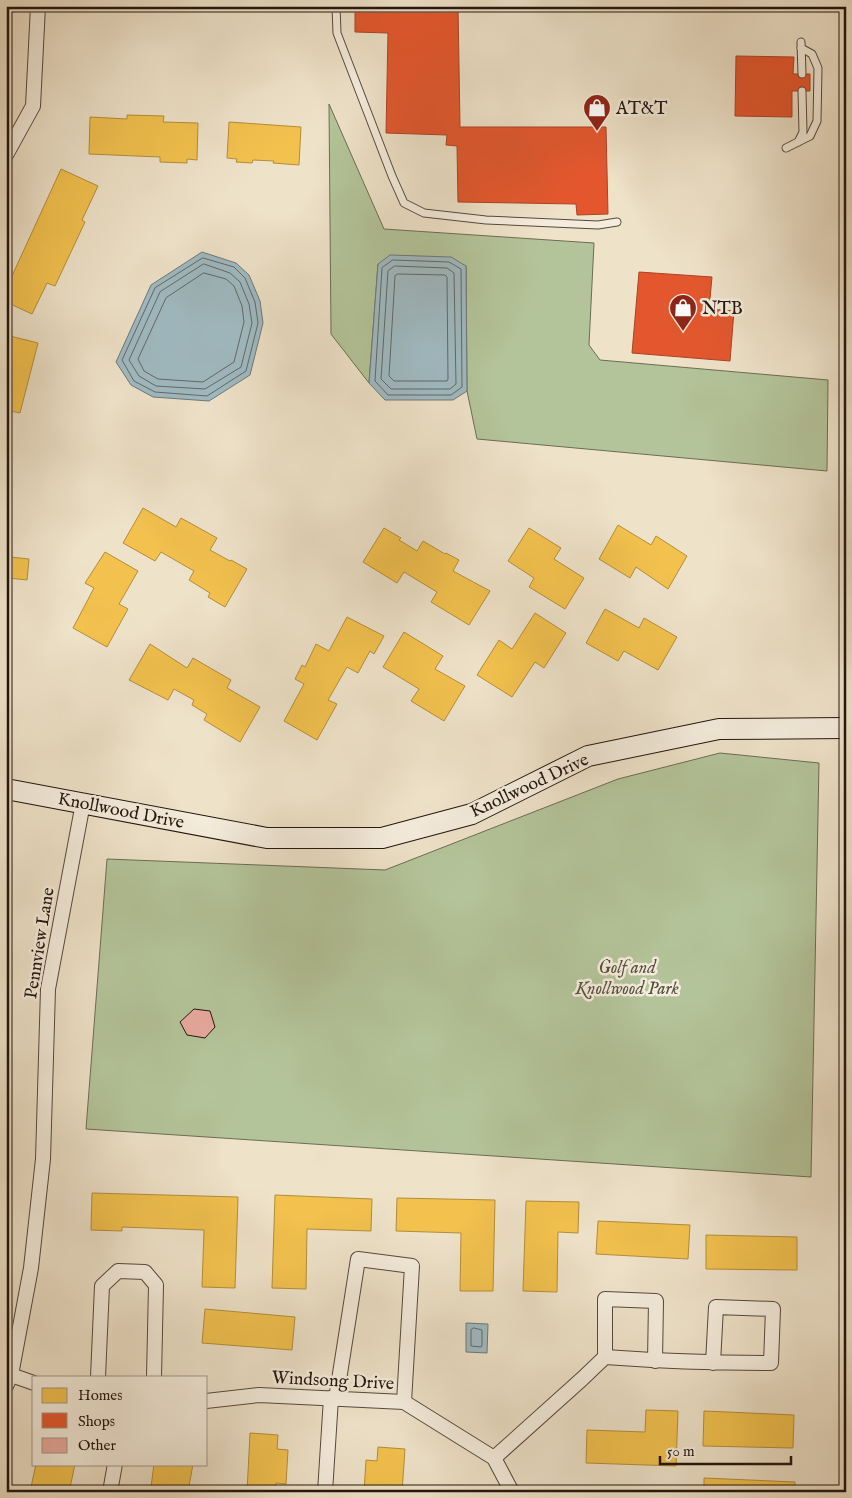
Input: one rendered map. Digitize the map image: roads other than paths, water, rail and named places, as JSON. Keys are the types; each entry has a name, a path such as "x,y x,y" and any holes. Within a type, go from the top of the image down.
{"street":[{"path":"6,156 33,106 38,6"},
{"name":"Knollwood Drive","path":"6,789 267,838 382,838 472,814 588,756 719,729 846,728"},
{"name":"Pennview Lane","path":"9,1381 31,1268 43,1159 48,989 83,803"},
{"path":"325,1492 333,1398 358,1259 412,1266 404,1402"},
{"path":"98,1376 102,1286 118,1271 145,1272 156,1285 154,1376"},
{"path":"512,1492 494,1458 605,1357 605,1299 656,1301 654,1361"},
{"path":"605,1357 654,1361 713,1363 771,1363 773,1309 716,1307 713,1363"},
{"path":"9,1381 32,1383"},
{"name":"Windsong Drive","path":"208,1401 259,1395 404,1402 494,1458"},
{"path":"110,1492 115,1466"}],"lane":[{"path":"336,6 337,33 404,203 424,213 486,220 598,225 618,222"},
{"path":"786,148 810,136 817,121 818,68 812,54 801,45 802,74"},
{"path":"798,142 803,132 802,91"}],"water":[{"path":"202,252 236,263 249,275 260,301 263,323 250,375 209,401 153,397 131,385 116,362 151,285"},
{"path":"390,255 451,257 466,266 467,391 453,400 385,400 369,383 378,264"},
{"path":"466,1323 488,1324 487,1353 466,1352"}],"place":[{"name":"AT&T","path":"597,132"},
{"name":"NTB","path":"683,332"}],"park label":[{"name":"Golf and Knollwood Park","path":"627,978"}]}
